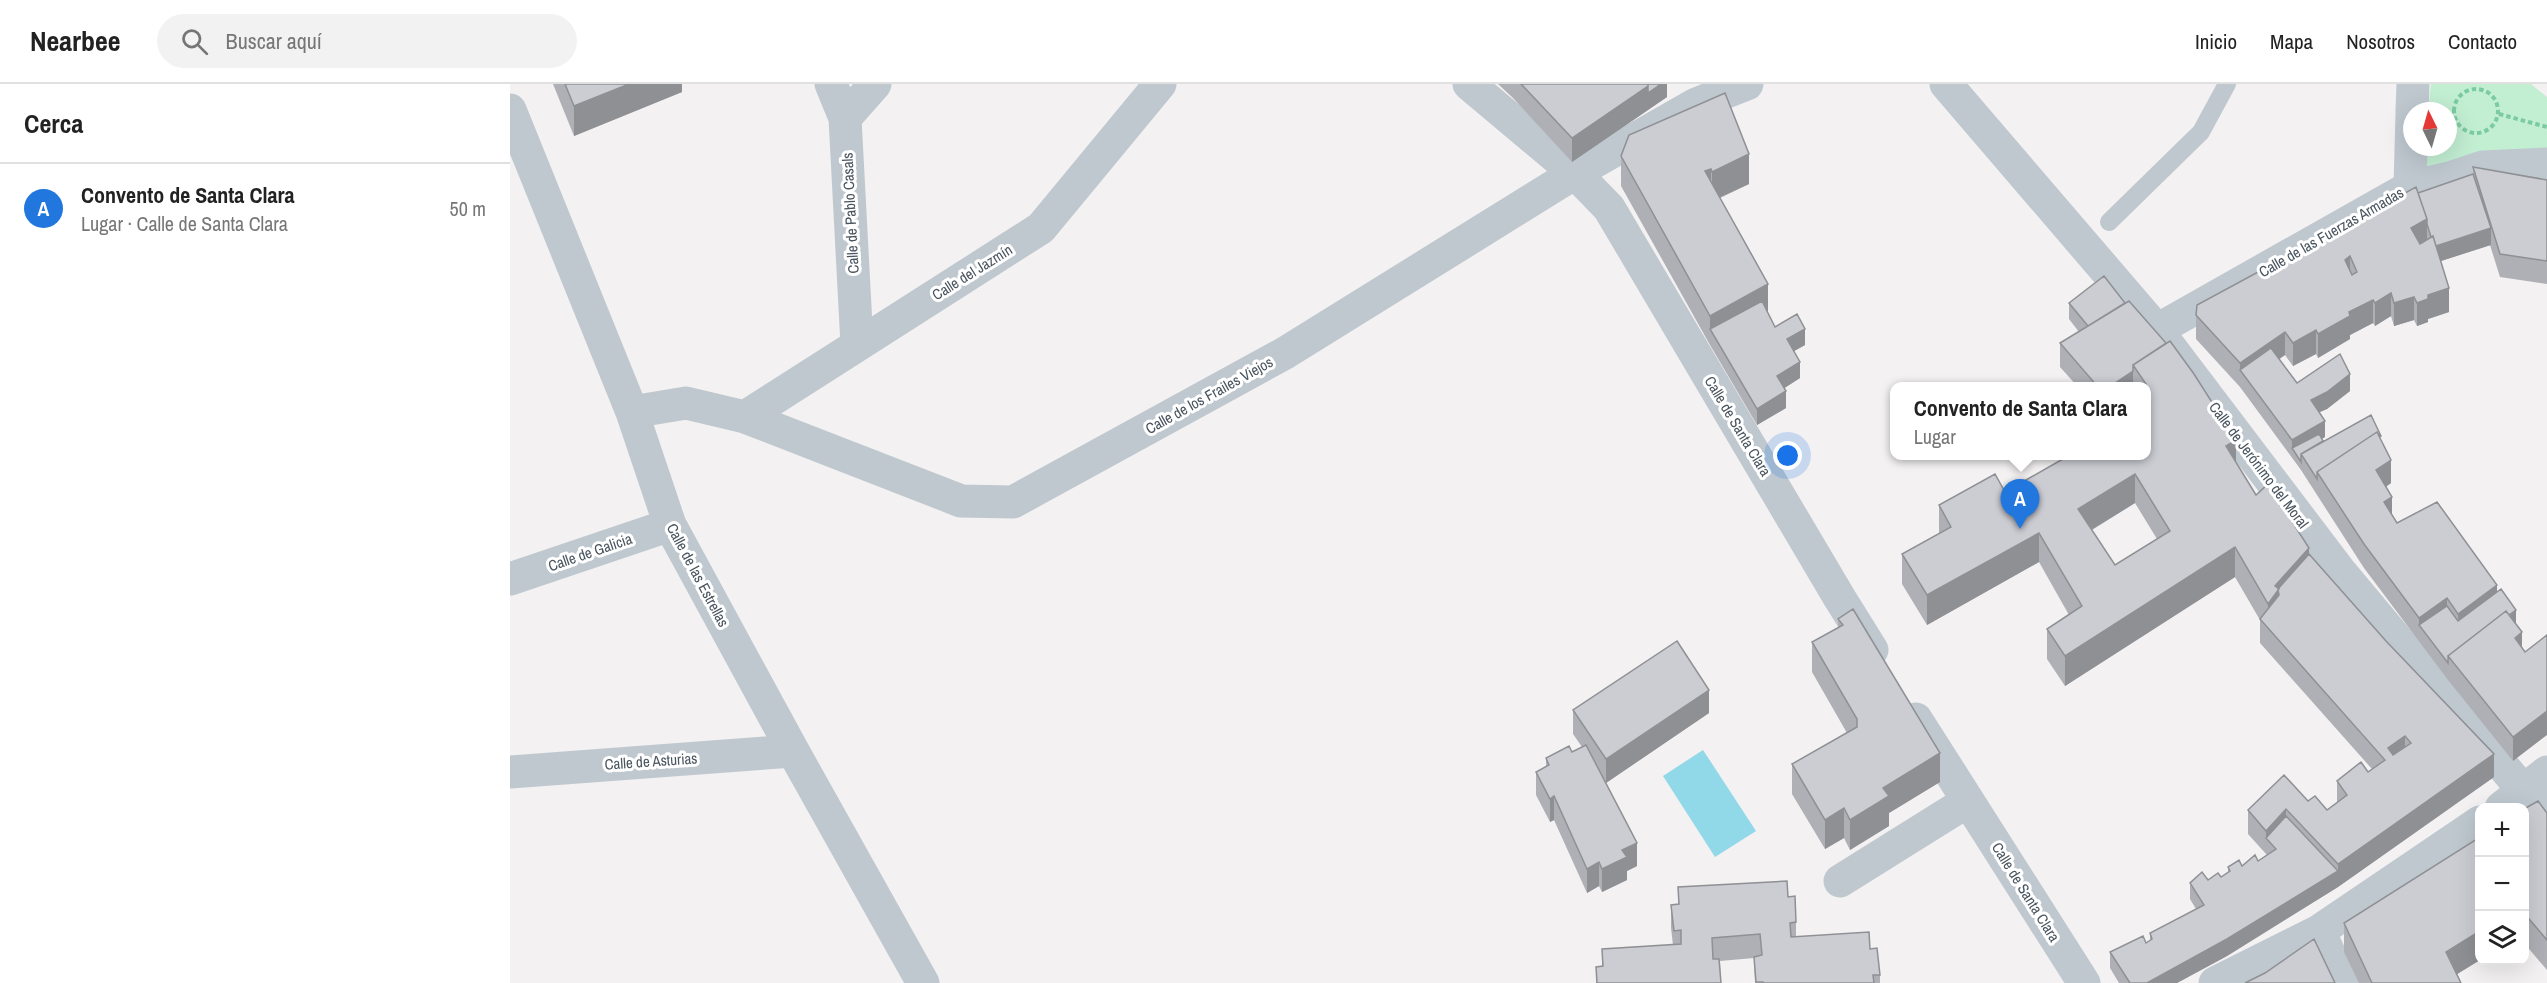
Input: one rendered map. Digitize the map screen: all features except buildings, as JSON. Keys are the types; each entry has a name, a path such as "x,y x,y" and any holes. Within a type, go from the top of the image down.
{"street":[{"name":"Calle de Pablo Casals","path":"831,84 845,118 857,345"},
{"path":"845,118 875,84"},
{"name":"Calle del Jazmín","path":"745,417 1041,228 1160,84"},
{"name":"Calle de Santa Clara","path":"1469,84 1575,173 1609,208 1839,597 2084,983"},
{"name":"Calle de los Frailes Viejos","path":"632,412 686,403 745,417 961,501 1013,502 1285,353 1575,173 1696,104 1748,84"},
{"name":"Calle de Jerónimo del Moral","path":"1946,84 2157,330 2339,570 2547,819"},
{"path":"2412,102 2413,84"},
{"name":"Calle de las Estrellas","path":"510,110 632,412 670,525 923,983"},
{"path":"2410,187 2411,156"},
{"name":"Calle de las Fuerzas Armadas","path":"2157,330 2410,187 2483,167 2547,164"},
{"name":"Calle de Galicia","path":"510,579 670,525"},
{"name":"Calle de Asturias","path":"510,772 793,751"},
{"path":"1840,881 1968,801"},
{"path":"2215,983 2319,931 2475,825"},
{"path":"2319,931 2343,983"}],"lane":[{"path":"2109,222 2200,132 2227,84"}],"path":[{"path":"2473,86 2493,95 2499,114 2494,127 2476,134 2464,131 2454,115 2458,98 2473,86"},
{"path":"2499,114 2547,127"}],"green space":[{"path":"2431,84 2531,84 2547,97 2547,149 2425,173 2424,156 2457,156 2457,102 2429,102"}],"water":[{"path":"1703,750 1756,831 1715,857 1663,776"}],"place":[{"name":"Convento de Santa Clara","path":"2020,529"}]}
